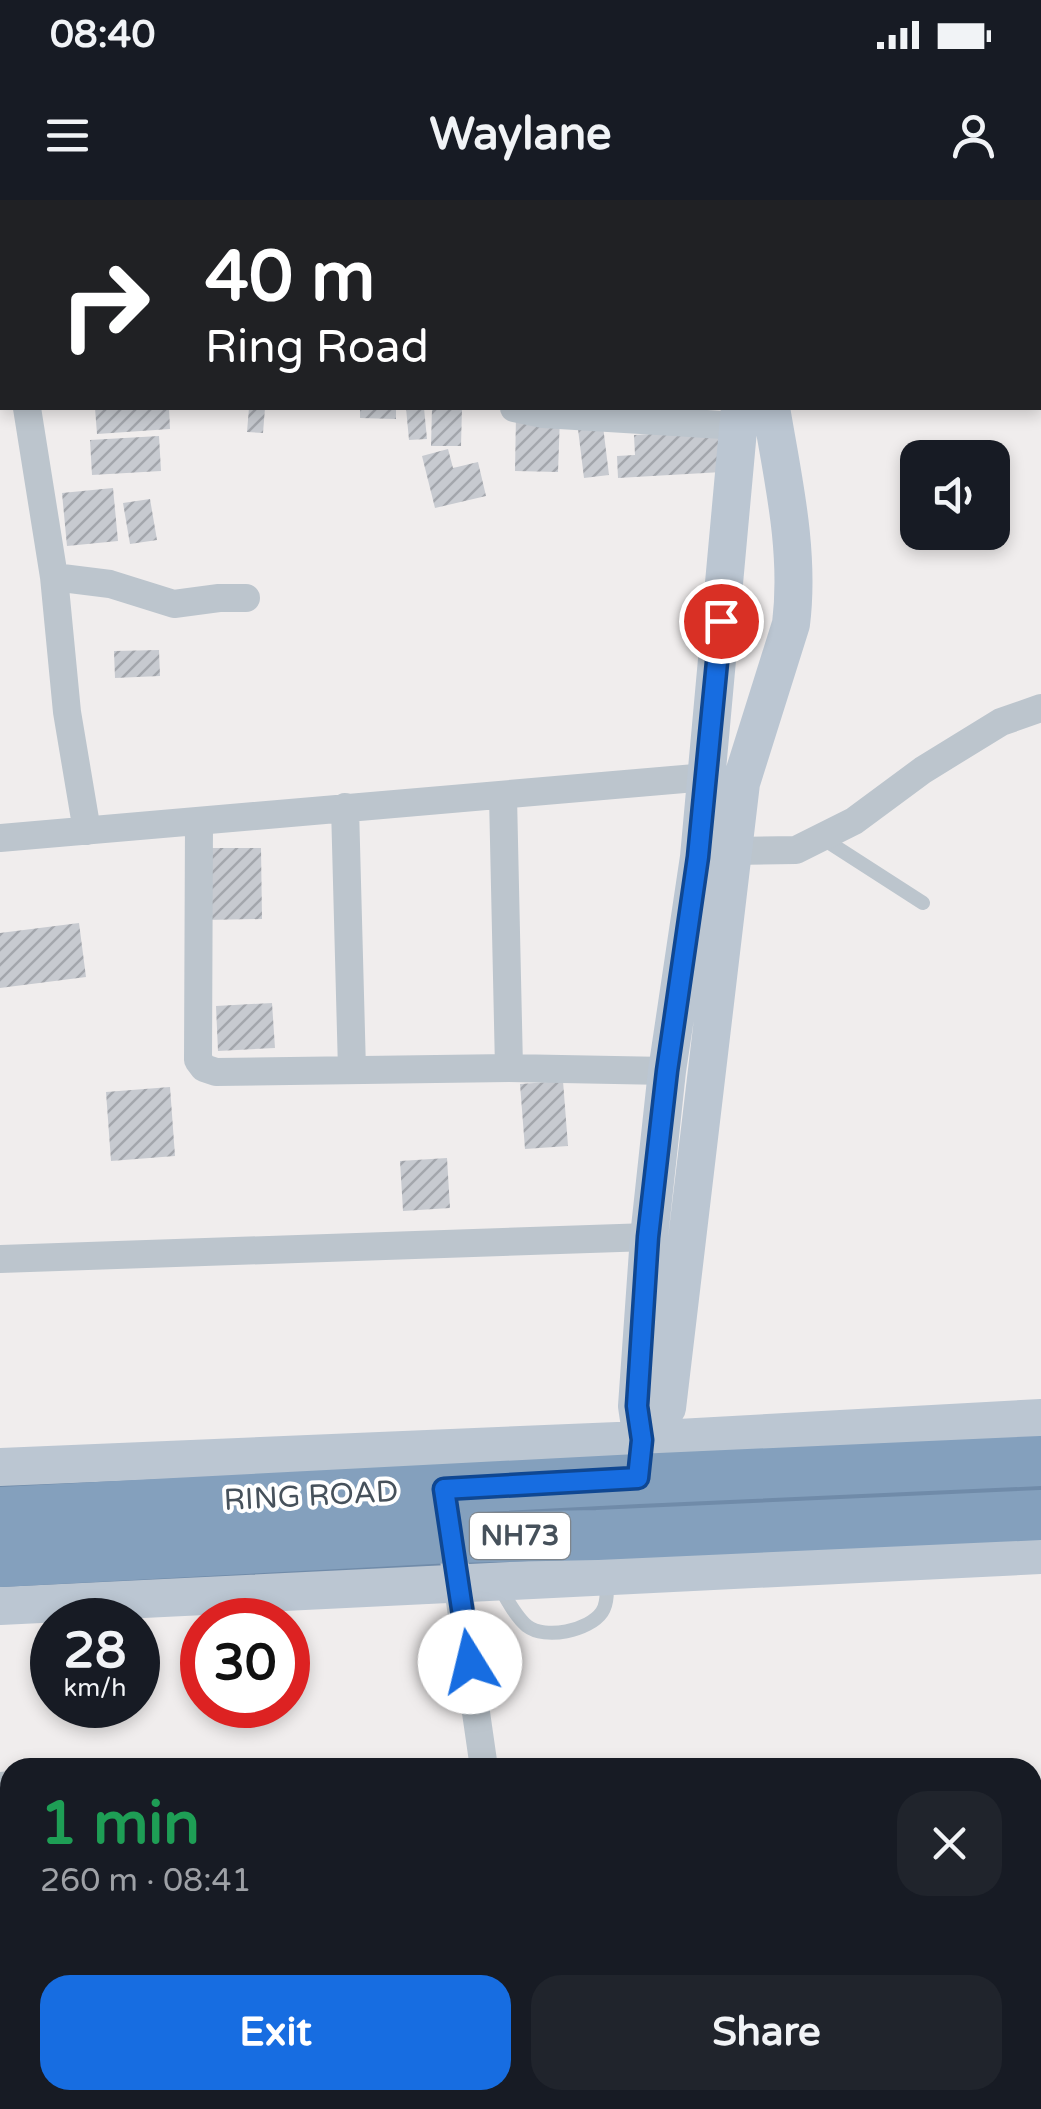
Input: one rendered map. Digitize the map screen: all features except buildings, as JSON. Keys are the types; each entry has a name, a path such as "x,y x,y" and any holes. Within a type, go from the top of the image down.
{"highway":[{"name":"RING ROAD","path":"0,1512 444,1489 640,1459 1041,1462"},
{"name":"RING ROAD","path":"0,1562 601,1556 1041,1515"}],"street":[{"path":"28,410 86,831"},
{"path":"524,410 543,414 750,414"},
{"path":"640,1459 666,1408 733,852 724,780 750,414"},
{"path":"640,1459 637,1406 648,1237 698,857 724,780 750,748 791,624 794,601 791,532 750,414"},
{"path":"54,577 110,584 174,604 246,598"},
{"path":"733,852 796,850 854,821 923,770 1001,722 1041,708"},
{"path":"0,838 345,807 724,780"},
{"path":"504,796 510,1068"},
{"path":"345,807 352,1070"},
{"path":"199,822 198,1060 204,1068 216,1072 510,1068 667,1071"},
{"path":"0,1259 648,1237"},
{"path":"0,1467 640,1459 1041,1418"},
{"path":"444,1489 479,1560 484,1758"},
{"path":"601,1556 1041,1554"},
{"path":"0,1606 479,1560"}],"lane":[{"path":"821,838 922,903"},
{"path":"479,1560 530,1629 552,1633 586,1624 601,1613 607,1597 601,1556"}],"route":[{"path":"470,1662 444,1489 638,1478 642,1440 637,1406 648,1237 698,857 721,621"}]}
